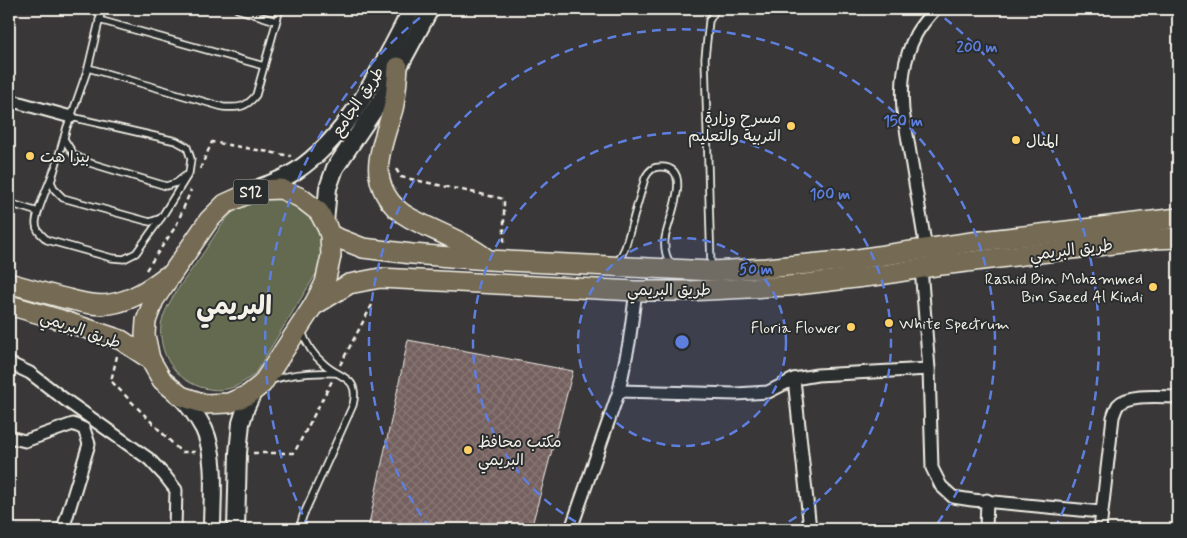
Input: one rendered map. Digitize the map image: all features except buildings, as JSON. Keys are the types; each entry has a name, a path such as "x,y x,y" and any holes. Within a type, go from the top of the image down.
{"main road":[{"name":"طريق الجامع","path":"256,190 280,180 312,160 341,130 367,91 412,9"},
{"name":"طريق الجامع","path":"327,229 328,188 335,168 381,100 430,9"},
{"path":"398,67 393,107 379,160 380,184 385,195 392,205 409,218 496,260"},
{"name":"S12","path":"281,188 301,198 319,212 327,229 331,256 325,283 313,306 258,387 248,395 229,403 205,404 182,396 162,380 150,359 145,335 146,321 154,300 175,268 209,220 225,204 256,190 281,188"},
{"name":"طريق البريمي","path":"327,229 363,248 412,254 711,271 824,263 1090,227 1178,218"},
{"name":"طريق البريمي","path":"313,306 349,284 380,278 636,291 788,286 1154,239 1178,238"},
{"name":"طريق البريمي","path":"9,283 94,305 110,304 126,300 150,288 175,268"},
{"name":"طريق البريمي","path":"9,305 120,340 150,359"},
{"path":"236,529 238,453 241,423 246,407 258,387"},
{"path":"176,391 192,408 205,431 211,453 212,529"}],"street":[{"path":"926,249 901,91 903,71 908,52 916,34 935,9"},
{"path":"9,100 72,117"},
{"path":"921,268 932,468 941,486 953,497 1102,512"},
{"path":"571,529 619,391 629,343 636,291"},
{"path":"9,363 30,373 149,458 176,490 174,529"},
{"path":"619,391 736,394 768,392 794,379 817,375 928,369"},
{"path":"794,379 810,529"},
{"path":"1100,529 1113,417 1118,405 1128,399 1140,397 1178,397"},
{"path":"84,429 92,419"},
{"path":"9,437 25,441 73,424 84,429 90,444 63,529"},
{"path":"986,529 987,500"}],"lane":[{"path":"72,117 176,141 187,147 191,159 189,173 162,218 136,253 124,259 112,258 48,240 39,232 36,224 38,212 88,68 102,9"},
{"path":"237,9 276,21"},
{"path":"88,68 223,107 236,108 250,104 256,96 280,9"},
{"path":"711,271 705,58 709,21 716,9"},
{"path":"99,20 264,66"},
{"path":"64,139 74,155 90,163 166,186 176,183 189,173"},
{"path":"614,266 626,248 645,178 651,170 661,166 675,174 679,184 665,238 666,254 673,269"},
{"path":"54,170 52,182 55,190 63,198 150,222 162,218"},
{"path":"9,204 38,212"},
{"path":"299,529 355,396 354,386 348,378 336,373 313,353 305,341 300,326"},
{"path":"258,387 280,377 317,372 336,373"}],"path":[{"path":"197,176 212,142 312,160"},
{"path":"381,149 401,177 504,199 496,260"},
{"path":"143,275 176,226 194,184"}],"green space":[{"path":"259,199 279,199 297,205 312,218 325,242 324,261 254,375 242,383 227,389 216,390 195,385 177,373 165,355 161,339 163,316 178,289 232,213 238,208"}],"place":[{"name":"مسرح وزارة التربية والتعليم","path":"791,126"},
{"name":"المنال","path":"1016,140"},
{"name":"بيزا ه‍ت","path":"30,156"},
{"name":"Rashid Bin Mohammed Bin Saeed Al Kindi","path":"1153,287"},
{"name":"White Spectrum","path":"889,323"},
{"name":"Floria Flower","path":"851,327"},
{"name":"مكتب محافظ البريمي","path":"468,450"}],"district":[{"name":"البريمي","path":"234,305"}]}
